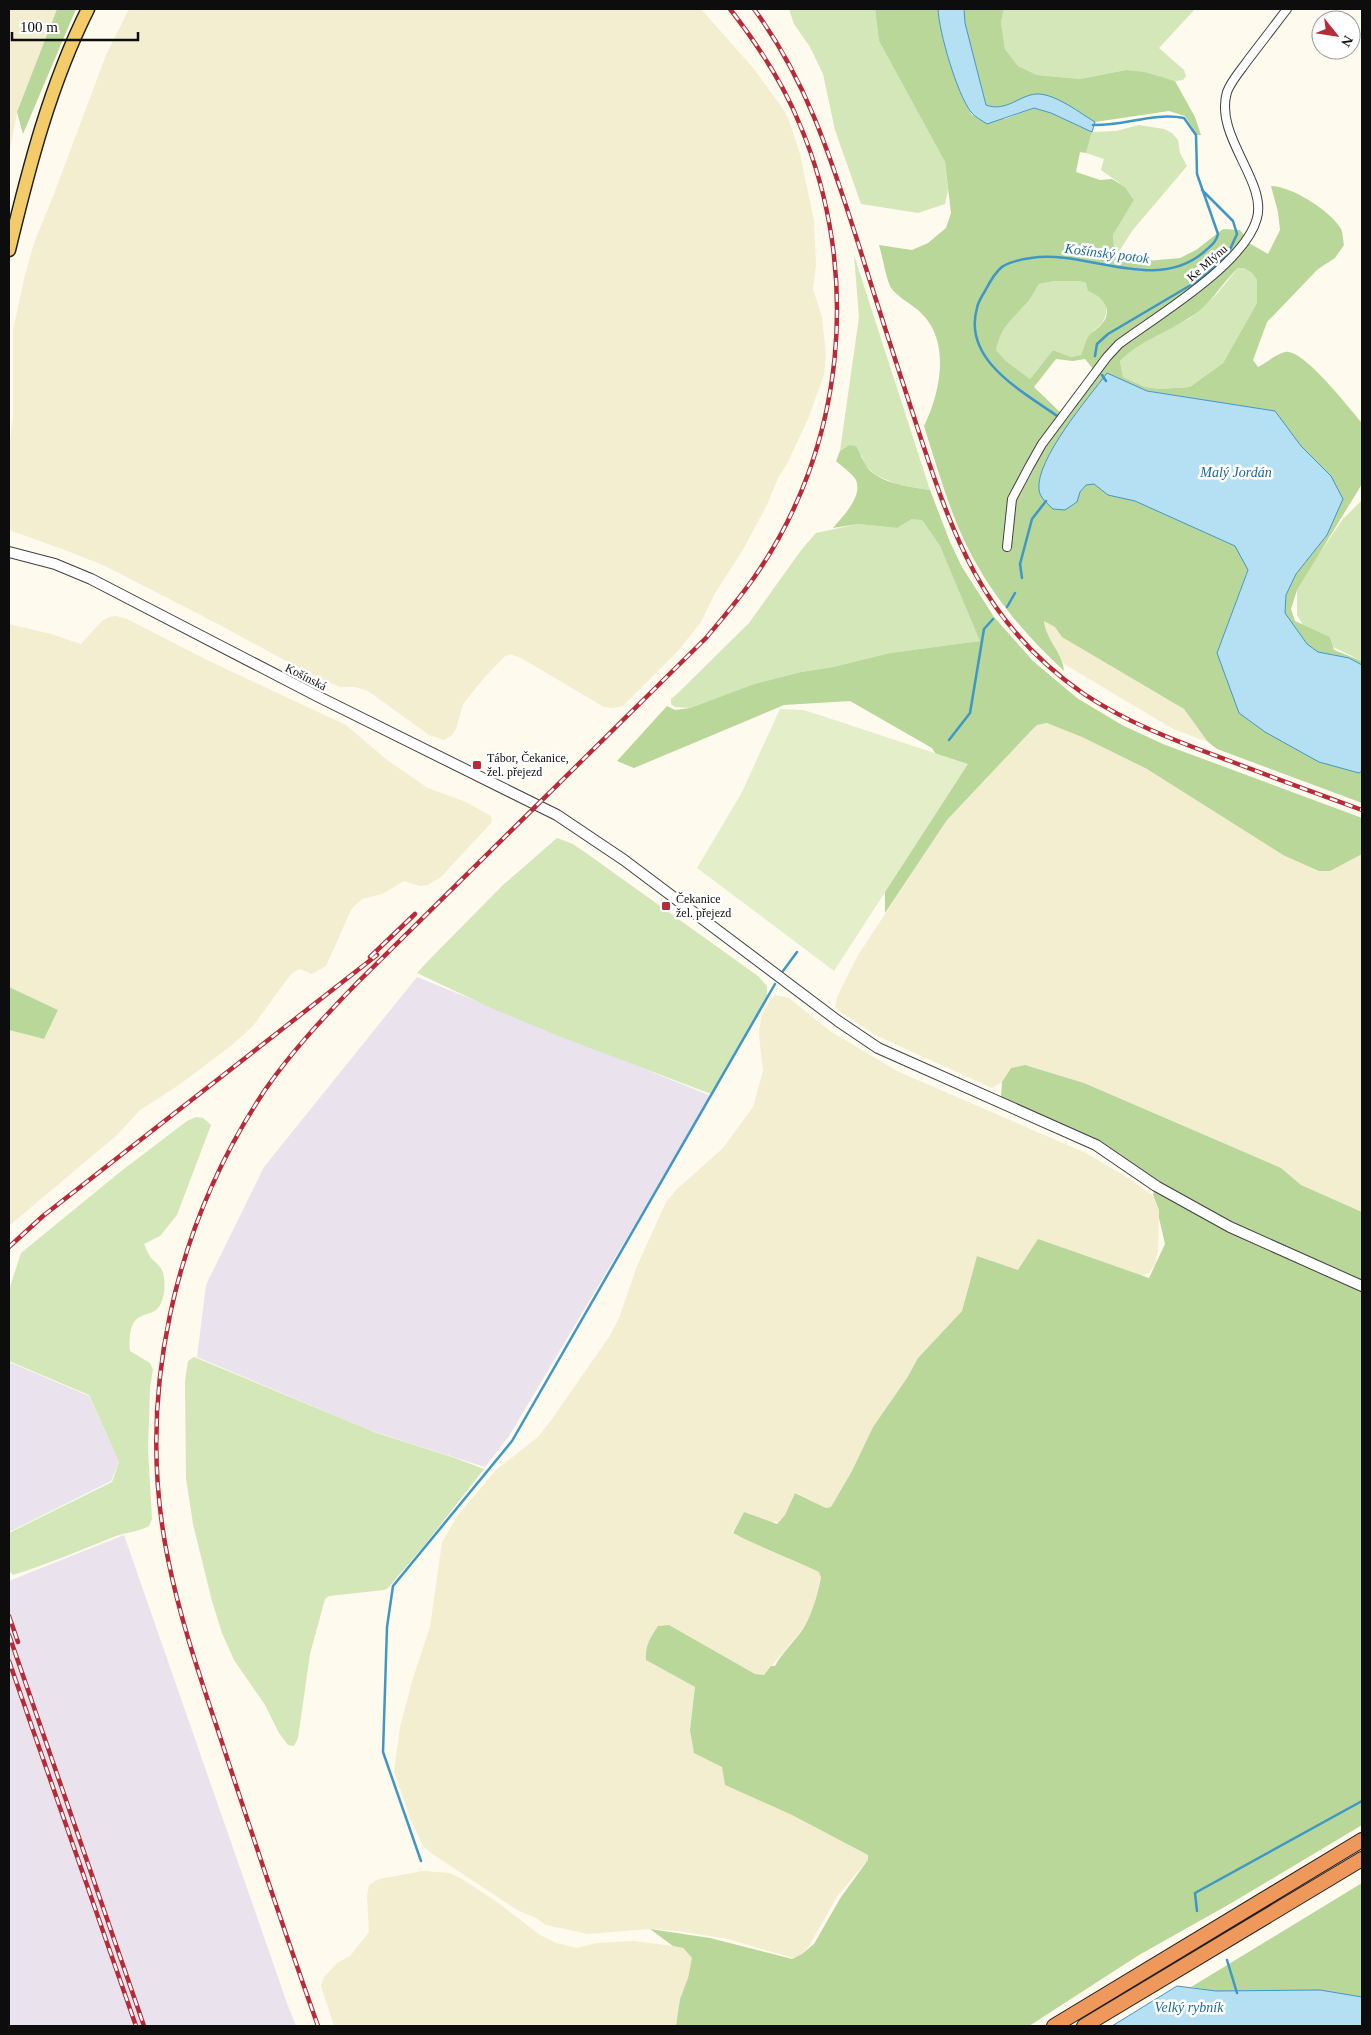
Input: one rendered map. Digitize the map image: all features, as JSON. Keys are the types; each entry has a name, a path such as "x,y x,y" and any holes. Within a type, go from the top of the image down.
{"highway":[{"path":"1054,2026 1362,1840"},
{"path":"1084,2026 1362,1859"}],"main road":[{"path":"9,250 47,109 67,55 88,9"}],"street":[{"name":"Ke Mlýnu","path":"1007,547 1012,500 1042,444 1107,357 1119,344 1211,278 1232,259 1250,236 1257,218 1259,200 1230,132 1225,112 1227,92 1237,74 1287,9"},
{"name":"Košínská","path":"9,552 56,564 91,579 319,697 538,804 588,834 838,1021 878,1048 1096,1145 1156,1186 1202,1212 1362,1286"}],"shaded area":[{"path":"9,9 57,9 17,112 9,154"},
{"path":"129,9 701,9 754,69 781,106 788,118 799,150 814,220 816,265 813,289 822,317 826,355 824,375 808,419 787,464 778,478 767,505 744,548 714,595 701,622 678,651 623,706 604,707 521,658 510,654 504,657 484,678 463,704 456,729 452,735 444,740 429,735 368,691 355,687 340,687 308,673 105,566 9,530 9,453 13,415 13,330 24,279 34,243 106,55"},
{"path":"116,616 127,619 207,660 346,725 387,760 428,788 466,802 491,816 492,822 441,877 428,885 420,886 404,881 382,894 362,899 352,908 326,966 312,974 299,969 291,974 253,1026 232,1045 179,1085 140,1110 117,1135 9,1226 9,1030 44,1039 58,1010 9,987 9,624 51,634 81,644 102,621"},
{"path":"1044,621 1055,627 1063,637 1184,709 1208,742 1173,729 1064,664 1047,633"},
{"path":"1048,723 1082,737 1147,769 1283,855 1362,854 1362,1212 1301,1185 1281,1168 1084,1083 1025,1065 1011,1068 1002,1082 992,1088 875,1035 835,1008 837,997 858,955 947,820 1037,725"},
{"path":"417,977 711,1096 509,1436 485,1467 369,1430 197,1357 206,1285 264,1167"},
{"path":"775,995 789,998 830,1031 897,1071 1086,1153 1133,1181 1152,1195 1159,1210 1158,1251 1155,1264 1149,1273 1141,1276 1018,1270 977,1256 962,1311 918,1358 907,1378 873,1427 852,1471 831,1507 826,1508 795,1492 785,1515 778,1522 769,1522 744,1512 732,1533 770,1551 798,1561 819,1572 821,1578 812,1612 801,1631 764,1675 755,1674 669,1625 646,1660 695,1687 690,1730 722,1767 725,1785 792,1815 868,1855 868,1860 838,1895 809,1946 802,1954 793,1958 728,1939 678,1931 650,1929 588,1934 546,1925 536,1918 517,1910 423,1846 410,1818 394,1771 400,1727 413,1678 430,1627 442,1542 458,1515 496,1470 538,1437 552,1419 609,1337 619,1318 637,1266 666,1202 676,1190 723,1148 753,1107 763,1071 759,1035 761,1017 770,1000"},
{"path":"9,1362 89,1396 119,1462 111,1481 9,1532"},
{"path":"124,1535 296,2026 9,2026 9,1581"},
{"path":"423,1871 450,1873 462,1879 497,1902 540,1935 556,1943 577,1948 596,1943 634,1941 681,1947 692,1958 688,1978 680,1999 676,2026 334,2026 321,1986 324,1977 337,1963 350,1956 369,1932 367,1896 369,1885 379,1879"}],"green space":[{"path":"57,9 76,9 23,134 17,112"},
{"path":"789,9 875,9 879,41 945,162 948,190 945,204 918,213 861,204 835,130 823,74 810,47 794,24"},
{"path":"875,9 938,9 939,21 950,64 966,105 972,115 1005,119 1034,108 1051,113 1092,132 1086,153 1080,152 1076,172 1100,180 1112,179 1125,187 1134,200 1113,235 1114,246 1136,262 1180,258 1196,250 1223,229 1240,230 1249,243 1268,254 1280,230 1278,212 1271,186 1289,190 1320,207 1341,229 1344,245 1335,258 1318,269 1267,322 1253,360 1258,367 1282,353 1293,353 1303,359 1325,380 1362,423 1362,484 1297,590 1291,609 1295,621 1330,637 1334,650 1362,661 1362,665 1349,658 1318,652 1307,644 1285,613 1286,595 1296,574 1327,535 1330,476 1301,446 1275,411 1147,391 1107,374 1077,502 1080,492 1086,485 1094,484 1108,495 1135,501 1236,546 1248,569 1217,653 1319,762 1359,773 1362,771 1362,803 1217,749 1208,742 1184,709 1062,637 1055,627 1044,621 1045,628 1061,658 1064,671 1034,641 994,593 957,525 924,426 935,399 938,384 940,353 937,339 931,326 922,314 892,290 879,245 912,250 928,243 946,228 951,213 945,162 879,41","holes":["1238,268 1244,268 1252,273 1257,280 1257,303 1223,363 1190,387 1160,389 1145,387 1123,377 1120,361 1127,354 1197,313 1210,301","1055,281 1080,281 1086,283 1088,291 1098,296 1105,304 1107,313 1102,324 1088,337 1081,355 1071,357 1053,350 1030,379 1006,361 996,350 1006,326 1028,302 1039,284","1056,359 1073,361 1085,359 1098,375 1067,419 1034,387"]},
{"path":"964,9 1004,9 1001,22 1005,49 1018,66 1037,75 1080,79 1126,70 1144,72 1175,81 1195,117 1201,135 1197,135 1185,116 1169,111 1095,122 1083,115 1016,101 1009,105 986,105 965,23"},
{"path":"1004,9 1195,9 1159,48 1184,70 1186,76 1183,80 1176,81 1126,70 1080,79 1037,75 1018,66 1005,49 1001,22"},
{"path":"1139,125 1164,129 1172,133 1178,140 1180,153 1187,166 1132,231 1120,250 1114,246 1113,235 1134,200 1125,187 1101,170 1104,159 1086,153 1092,132 1116,131"},
{"path":"854,255 930,490 898,485 876,475 865,465 862,456 849,445 840,451 859,317"},
{"path":"1238,268 1244,268 1252,273 1257,280 1257,303 1223,363 1190,387 1160,389 1145,387 1123,377 1120,361 1128,352 1147,340 1189,319 1216,295"},
{"path":"1055,281 1080,281 1086,283 1106,303 1106,314 1102,324 1093,331 1081,355 1071,357 1053,350 1030,379 1006,361 996,350 1006,326 1028,302 1039,284"},
{"path":"849,445 856,446 867,467 880,477 896,484 930,490 962,567 994,617 1033,661 1077,698 1122,725 1163,744 1362,818 1362,854 1330,871 1319,871 1283,855 1147,769 1082,737 1047,723 1037,725 947,820 885,913 885,881 945,769 932,748 850,701 784,705 634,768 617,761 667,706 675,710 690,708 754,684 801,672 833,667 890,653 980,641 940,546 922,520 912,519 897,528 858,524 833,528 846,512 857,493 856,480 836,461 840,451"},
{"path":"1362,500 1362,661 1333,647 1330,637 1303,625 1297,615 1297,590 1343,519"},
{"path":"919,518 940,546 981,641 890,653 833,667 801,672 754,684 690,708 675,707 671,704 671,699 749,623 802,549 816,533 858,524 897,528 912,519"},
{"path":"780,709 804,710 968,764 834,971 697,868 741,794"},
{"path":"557,838 573,844 586,853 758,976 767,986 767,996 711,1094 561,1037 489,1007 417,973 503,885"},
{"path":"9,987 58,1010 44,1039 9,1030"},
{"path":"1025,1065 1084,1083 1281,1168 1301,1185 1362,1212 1362,1825 1228,1905 1139,1955 1029,2026 676,2026 680,1999 688,1978 692,1958 683,1948 673,1946 650,1929 710,1938 792,1959 802,1954 814,1944 841,1897 868,1860 868,1855 792,1815 725,1785 722,1767 694,1753 690,1730 695,1687 646,1660 647,1646 655,1630 658,1626 669,1625 755,1674 764,1675 771,1666 775,1666 805,1626 814,1606 821,1578 819,1572 733,1533 744,1512 777,1524 785,1515 795,1493 826,1508 831,1507 852,1471 873,1427 907,1378 918,1358 962,1311 977,1256 1018,1270 1038,1239 1149,1278 1165,1244 1159,1210 1153,1195 1156,1181 1099,1142 1001,1097 1002,1082 1011,1068"},
{"path":"196,1117 203,1118 211,1125 177,1215 160,1236 144,1244 150,1256 160,1266 163,1273 163,1298 156,1310 135,1321 131,1329 130,1338 130,1351 150,1363 153,1370 150,1387 148,1449 152,1519 149,1526 145,1528 116,1536 52,1562 13,1575 9,1571 9,1533 112,1482 119,1462 89,1395 9,1361 9,1290 21,1253 120,1172 187,1121"},
{"path":"194,1357 374,1432 484,1469 388,1588 329,1596 325,1599 310,1654 298,1738 294,1746 288,1745 279,1733 265,1705 234,1660 222,1633 212,1601 193,1524 186,1478 185,1381 188,1361"},
{"path":"1362,1883 1362,1997 1320,1990 1216,1991 1191,1987"}],"water":[{"path":"938,9 964,9 965,23 986,105 1001,107 1026,96 1046,95 1068,105 1095,122 1092,132 1051,113 1034,108 987,124 976,117 971,112 960,92 955,78 942,32"},
{"name":"Malý Jordán","path":"1107,373 1147,391 1275,411 1301,446 1331,476 1343,499 1327,535 1296,574 1286,595 1285,613 1307,644 1318,652 1349,658 1362,665 1362,771 1359,773 1319,762 1265,732 1239,713 1217,653 1248,570 1235,546 1135,501 1108,495 1094,484 1086,485 1080,492 1077,502 1065,510 1053,509 1044,501 1039,490 1040,477 1045,462 1065,429"},
{"name":"Velký rybník","path":"1177,1986 1216,1991 1320,1990 1362,1997 1362,2026 1112,2026"}],"waterway":[{"name":"Košínský potok","path":"1060,418 1014,386 999,373 987,359 979,344 975,327 978,306 980,299 998,271 1014,261 1052,257 1142,270 1164,269 1185,264 1204,252 1214,242 1218,234 1197,174 1196,135 1184,118 1161,117 1093,125"},
{"path":"1095,356 1097,344 1108,334 1196,282 1227,256 1237,234 1233,221 1202,190"},
{"path":"1102,375 1106,381"},
{"path":"1022,578 1020,564 1032,519 1046,501"},
{"path":"1007,607 1015,593"},
{"path":"949,740 970,713 984,629 993,619"},
{"path":"783,971 797,952"},
{"path":"421,1861 383,1752 387,1627 393,1586 512,1441 775,984"},
{"path":"1197,1911 1195,1893 1362,1801"},
{"path":"1227,1960 1237,1993"}],"railway":[{"path":"318,2026 196,1662 180,1611 168,1559 159,1498 156,1436 160,1375 170,1315 186,1255 207,1198 233,1143 275,1076 309,1035 357,983 706,638 753,579 784,528 808,473 825,417 835,358 837,299 832,240 820,181 793,109 769,65 730,9"},
{"path":"754,9 790,66 829,155 927,456 956,534 973,570 994,604 1018,636 1048,666 1101,705 1173,739 1362,810"},
{"path":"370,957 415,914"},
{"path":"9,1247 43,1216 377,955"},
{"path":"9,1616 18,1642"},
{"path":"9,1635 144,2026"},
{"path":"9,1661 136,2026"}],"place":[{"name":"Tábor, Čekanice, žel. přejezd","path":"477,765"},
{"name":"Čekanice žel. přejezd","path":"666,906"}]}
